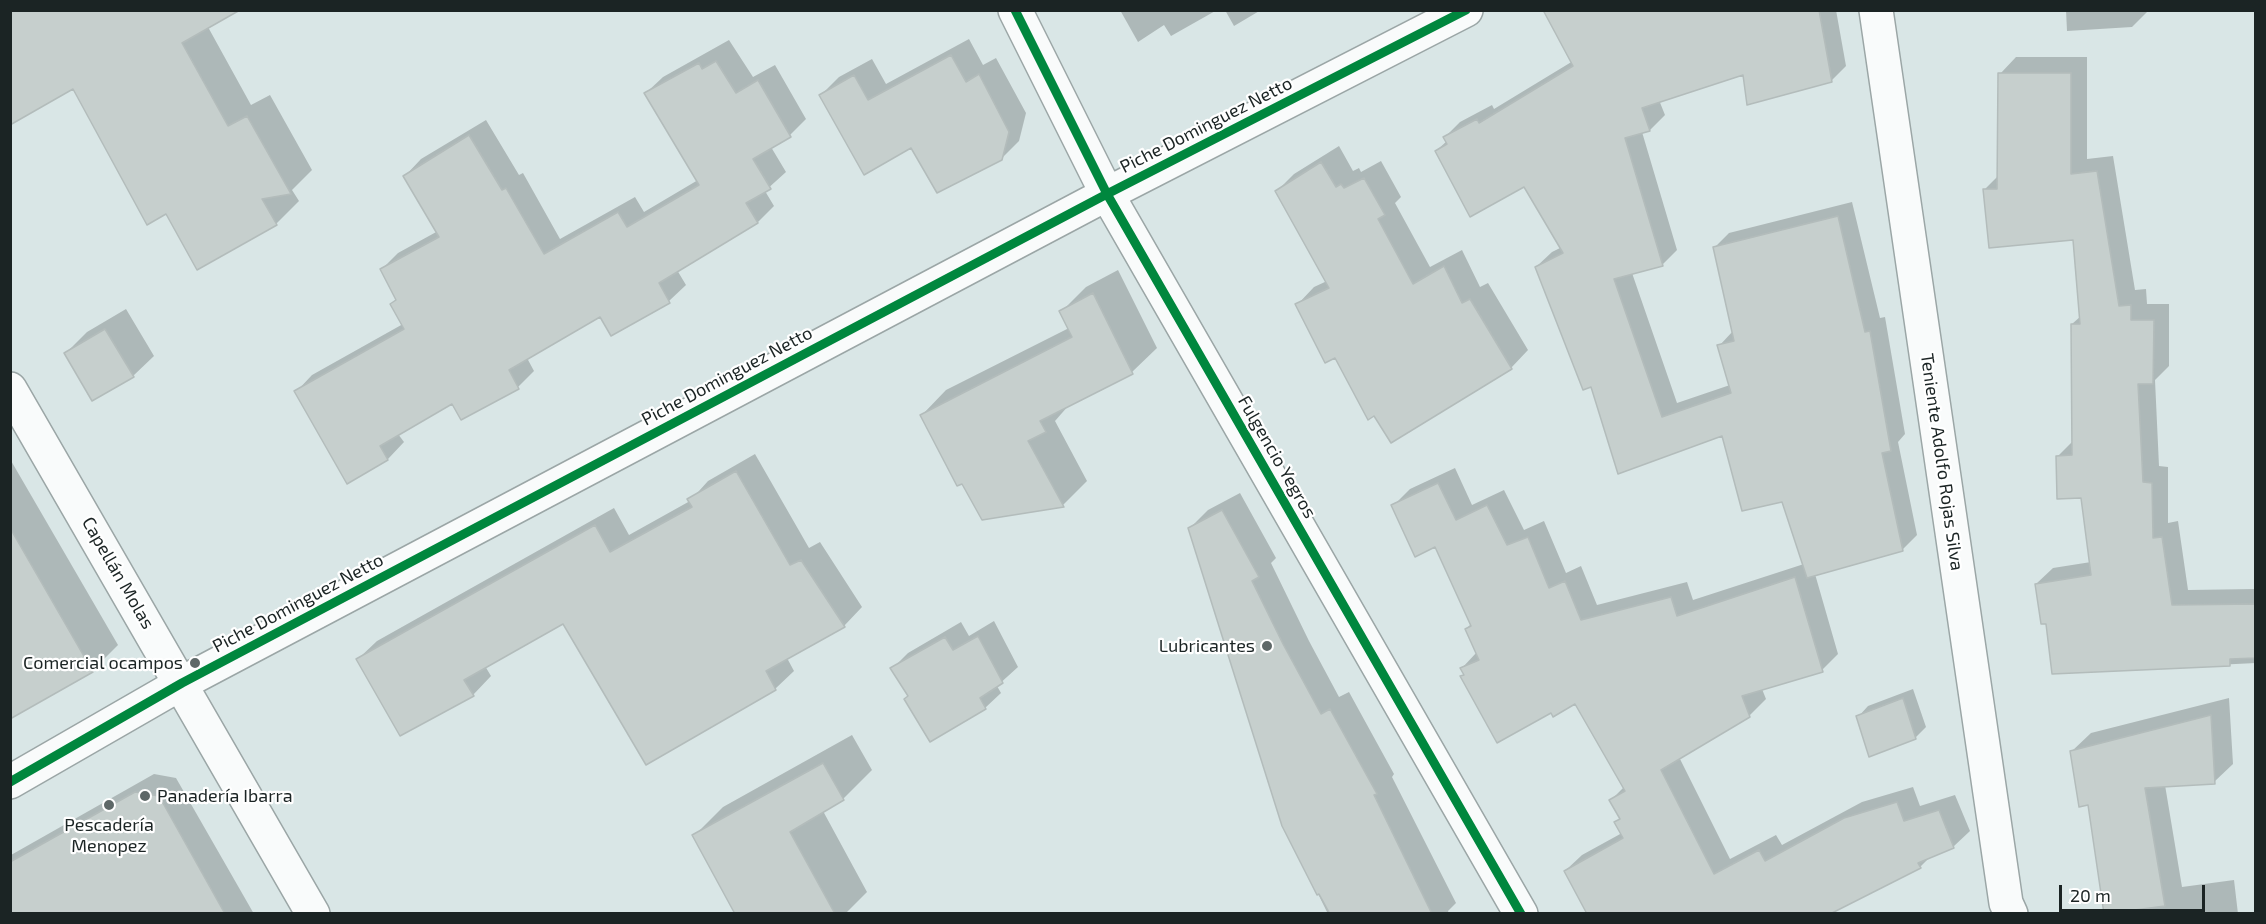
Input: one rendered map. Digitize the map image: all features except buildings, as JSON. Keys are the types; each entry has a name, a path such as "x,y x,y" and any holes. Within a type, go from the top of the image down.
{"street":[{"name":"Fulgencio Yegros","path":"1015,10 1107,194 1521,914"},
{"name":"Piche Dominguez Netto","path":"10,782 182,683 1107,194 1466,10"},
{"name":"Teniente Adolfo Rojas Silva","path":"1876,10 2001,910"},
{"name":"Capellán Molas","path":"10,390 182,683 313,914"}],"cycle path":[{"path":"1015,10 1107,194 1521,914"},
{"path":"10,782 182,683 1107,194 1466,10"}],"place":[{"name":"Lubricantes","path":"1267,646"},
{"name":"Comercial ocampos","path":"195,663"},
{"name":"Panadería Ibarra","path":"145,796"},
{"name":"Pescadería Menopez","path":"109,805"}]}
